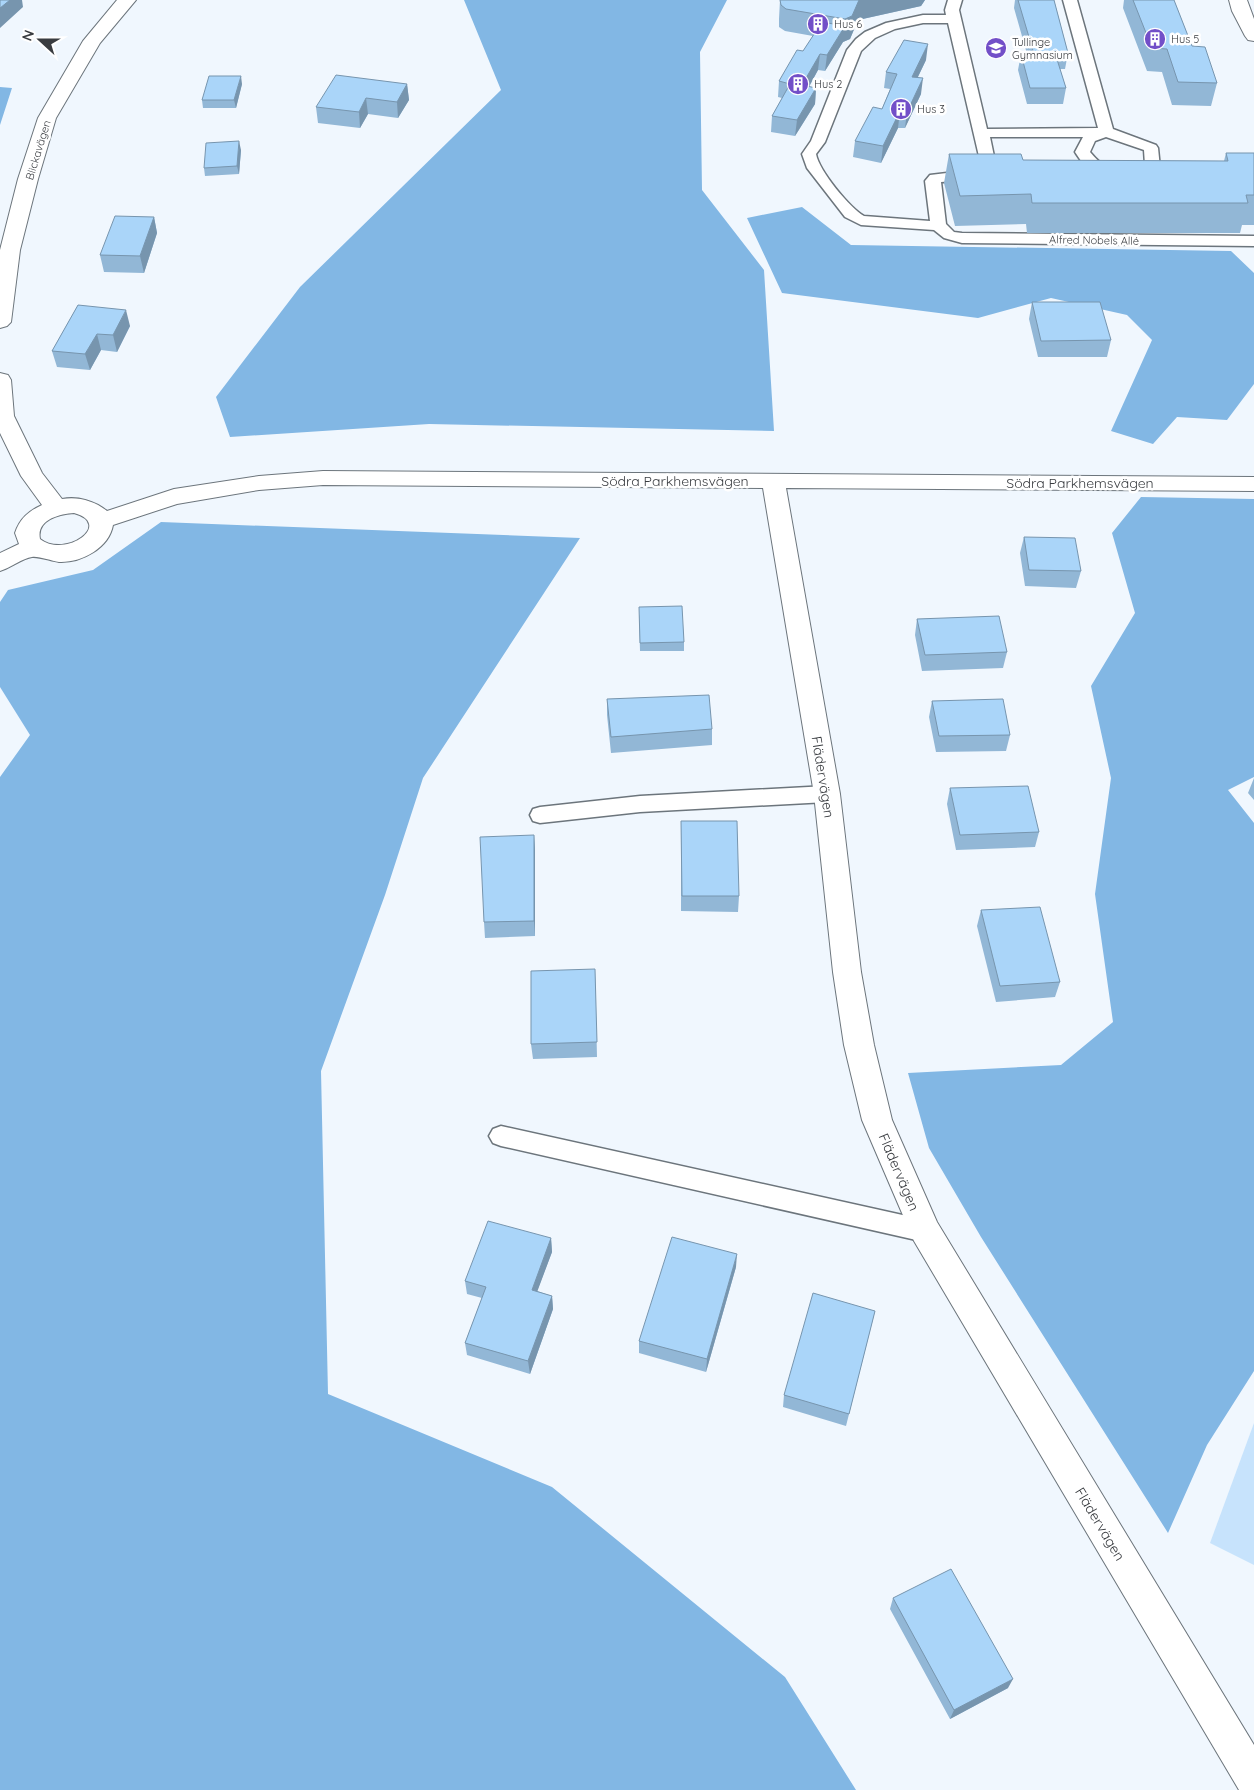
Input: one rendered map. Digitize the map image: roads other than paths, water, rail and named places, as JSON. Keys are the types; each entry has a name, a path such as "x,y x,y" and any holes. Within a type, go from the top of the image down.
{"street":[{"name":"Blickavägen","path":"0,322 10,250 28,179 47,118 92,41 127,0"},
{"path":"1238,0 1241,11 1254,36"},
{"path":"0,380 3,416 32,476 56,507"},
{"name":"Södra Parkhemsvägen","path":"101,521 174,497 259,483 322,478 1254,484"},
{"name":"Flädervägen","path":"773,482 827,794 848,972 859,1046 877,1120 924,1231 1254,1780"},
{"path":"84,506 94,511 101,521 101,529 97,537 81,549 55,554 40,550 29,540 30,526 37,517 56,507 84,506"},
{"path":"0,563 34,546"}],"lane":[{"path":"938,226 933,181 935,178 976,174 987,169 989,166 952,10 955,0"},
{"path":"982,133 1106,132 1070,0"},
{"name":"Alfred Nobels Allé","path":"954,19 923,20 891,26 870,35 854,50 818,142 809,154 814,168 850,214 860,220 938,226 949,235 962,238 1254,241"},
{"path":"946,176 995,177"},
{"path":"1083,178 1160,179"},
{"path":"540,815 640,804 827,794"},
{"path":"501,1136 924,1231"}],"place":[{"name":"Hus 6","path":"818,24"},
{"name":"Hus 5","path":"1155,39"},
{"name":"Tullinge Gymnasium","path":"996,48"},
{"name":"Hus 2","path":"798,84"},
{"name":"Hus 3","path":"901,109"}]}
